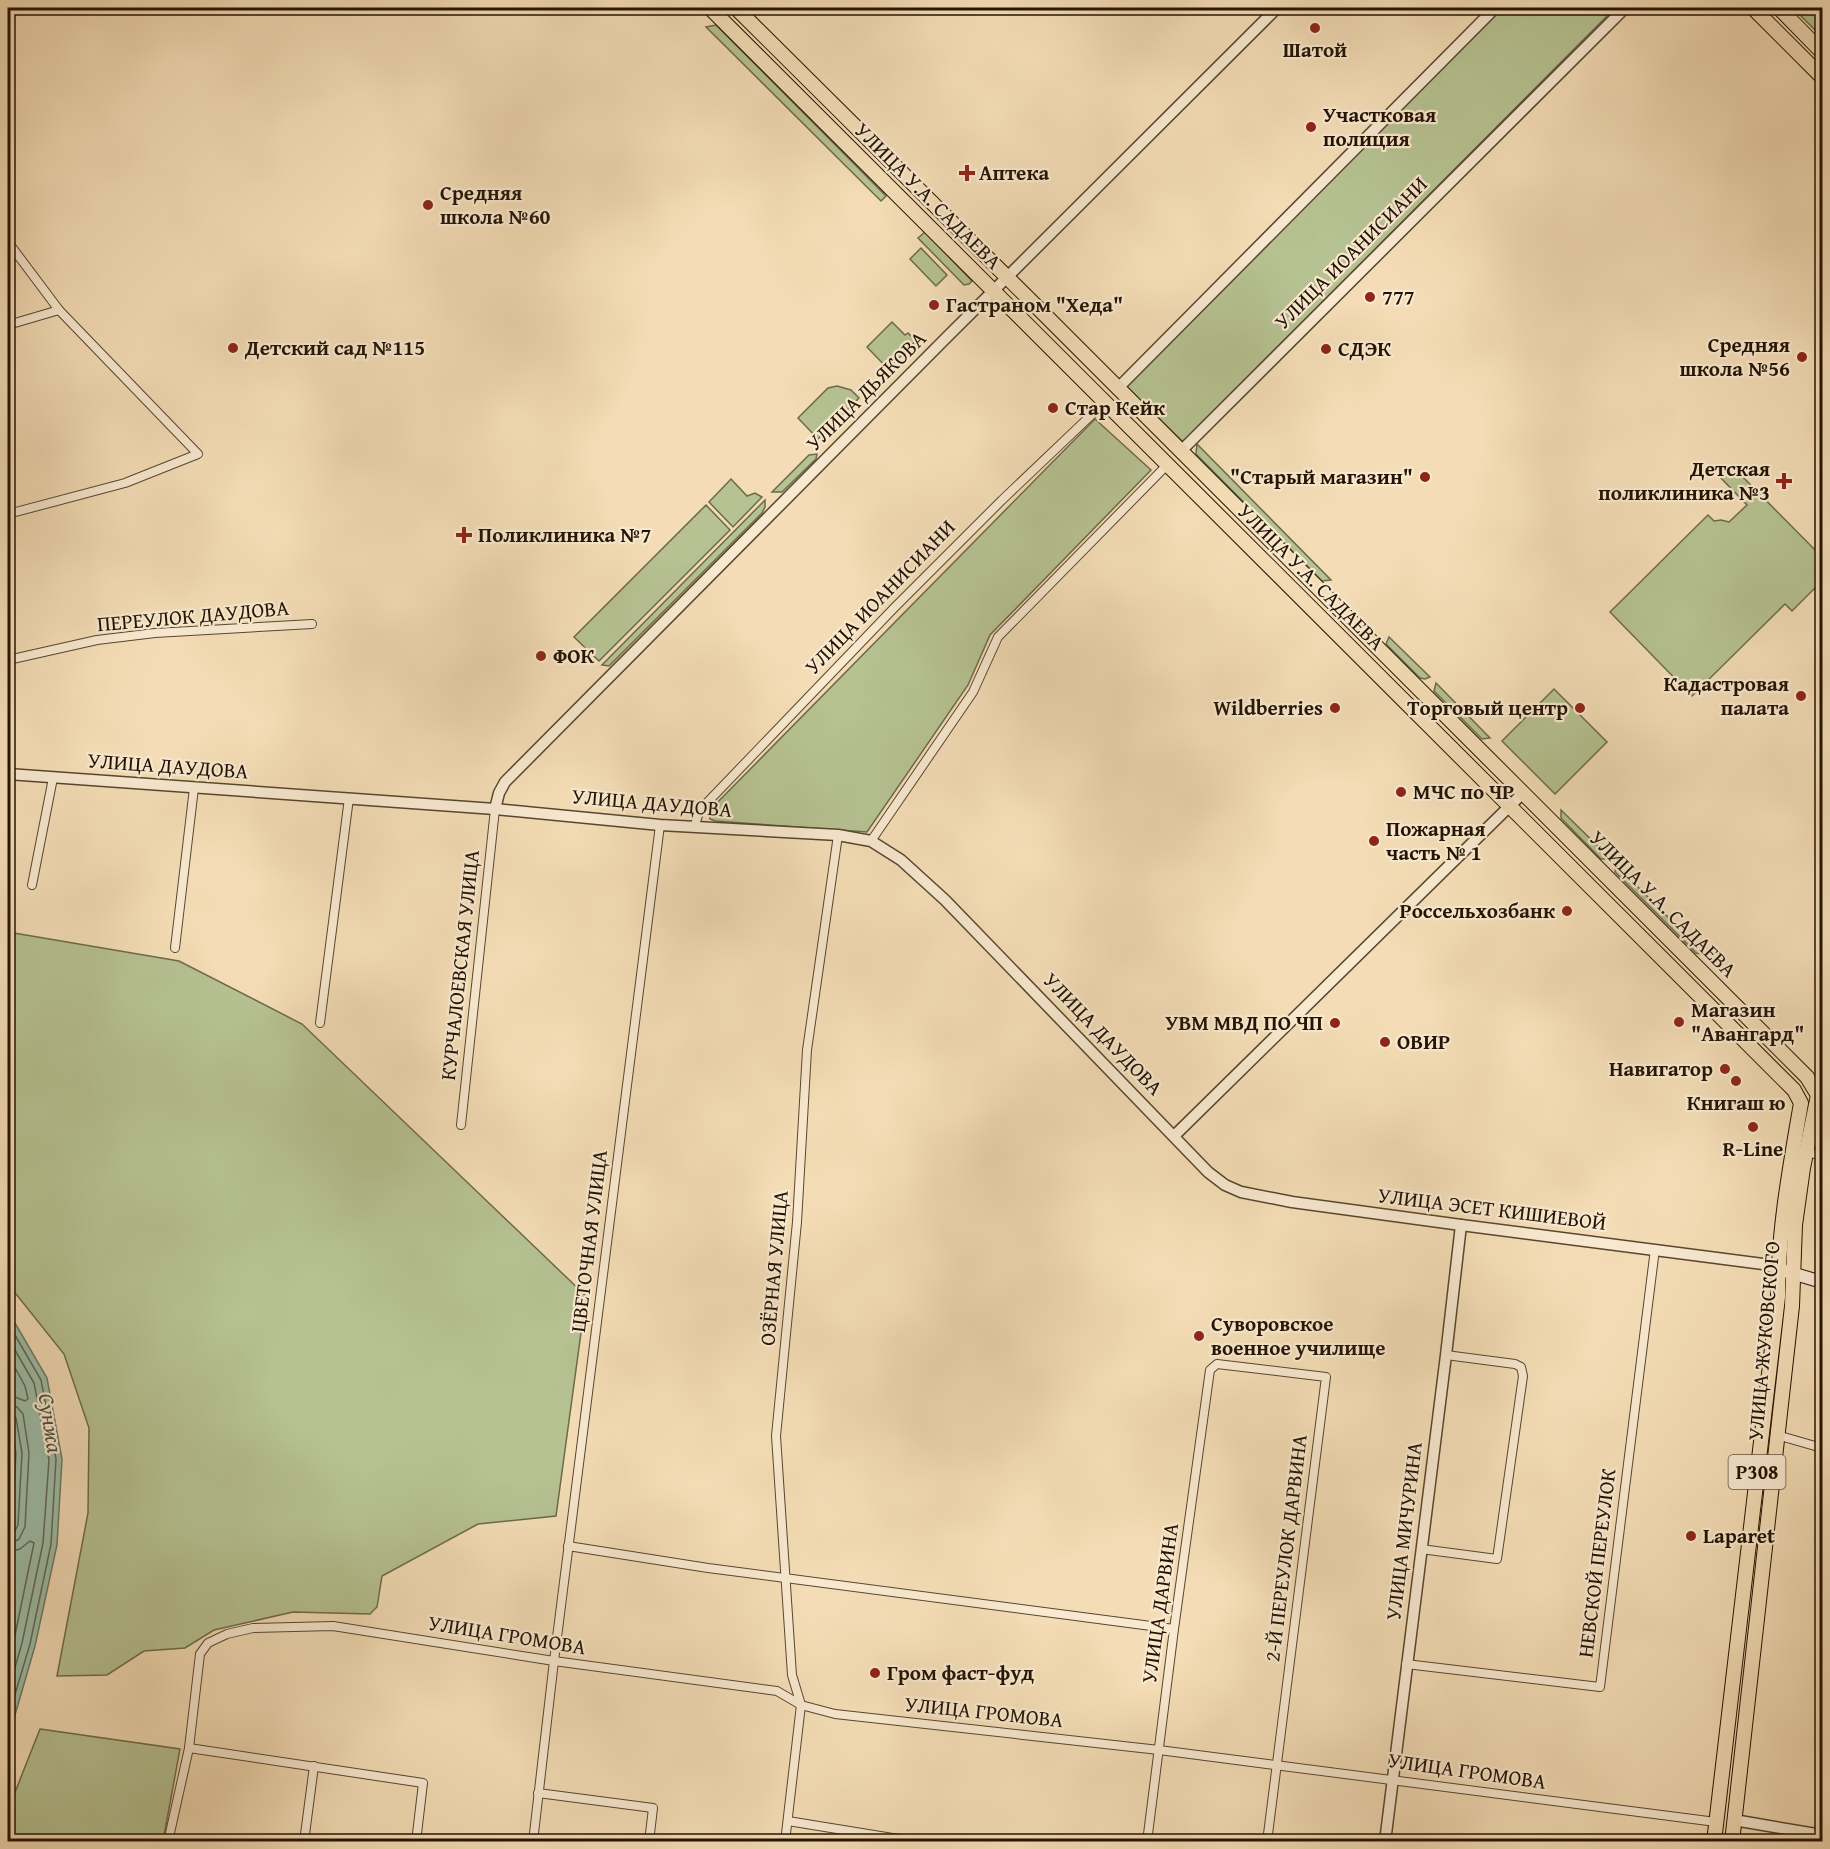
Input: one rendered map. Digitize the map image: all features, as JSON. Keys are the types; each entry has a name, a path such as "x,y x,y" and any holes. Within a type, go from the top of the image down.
{"main road":[{"name":"УЛИЦА У.А. САДАЕВА","path":"710,8 1794,1090 1801,1103"},
{"name":"УЛИЦА У.А. САДАЕВА","path":"736,8 1807,1077 1820,1093"},
{"path":"1754,8 1822,76"},
{"path":"1779,8 1822,52"},
{"path":"1801,1103 1820,1093"},
{"name":"УЛИЦА ЖУКОВСКОГО","path":"1732,1842 1792,1306 1795,1225 1820,1093"},
{"name":"P308","path":"1714,1842 1778,1297 1778,1269 1785,1198 1801,1103"},
{"name":"УЛИЦА ЭСЕТ КИШИЕВОЙ","path":"1778,1269 1822,1282"}],"street":[{"name":"УЛИЦА ДЬЯКОВА","path":"495,809 499,793 506,782 1277,8"},
{"path":"1118,388 1495,8"},
{"name":"УЛИЦА ИОАНИСИАНИ","path":"1181,451 1625,8"},
{"path":"8,242 58,310 198,453 125,483 8,514"},
{"path":"8,325 58,310"},
{"name":"УЛИЦА ИОАНИСИАНИ","path":"694,827 700,810 894,609 1002,500 1105,402"},
{"path":"871,841 972,692 998,638 1168,464"},
{"name":"ПЕРЕУЛОК ДАУДОВА","path":"8,660 97,640 155,633 312,624"},
{"name":"УЛИЦА ДАУДОВА","path":"8,774 495,809 660,825 838,835 871,841 901,860 945,900 1174,1136"},
{"path":"32,885 53,778"},
{"path":"175,948 194,788"},
{"path":"1174,1136 1523,793"},
{"path":"320,1023 349,798"},
{"name":"КУРЧАЛОЕВСКАЯ УЛИЦА","path":"461,1125 495,809"},
{"name":"ЦВЕТОЧНАЯ УЛИЦА","path":"533,1842 568,1546 660,825"},
{"name":"ОЗЁРНАЯ УЛИЦА","path":"801,1705 792,1675 776,1436 798,1222 807,1050 838,835"},
{"name":"УЛИЦА ЭСЕТ КИШИЕВОЙ","path":"1174,1136 1208,1172 1225,1185 1241,1191 1292,1202 1655,1249 1762,1264 1778,1269"},
{"path":"1807,1152 1822,1156"},
{"name":"УЛИЦА МИЧУРИНА","path":"1385,1842 1461,1225"},
{"name":"НЕВСКОЙ ПЕРЕУЛОК","path":"1406,1664 1600,1687 1655,1249"},
{"path":"1421,1549 1497,1559 1523,1376 1521,1367 1515,1364 1446,1355"},
{"name":"2-Й ПЕРЕУЛОК ДАРВИНА","path":"1210,1370 1217,1364 1326,1377 1267,1842"},
{"name":"УЛИЦА ДАРВИНА","path":"1147,1842 1210,1370"},
{"path":"1777,1435 1822,1448"},
{"path":"568,1546 785,1578 1174,1629"},
{"name":"УЛИЦА ГРОМОВА","path":"168,1842 189,1748 200,1654 208,1643 227,1634 253,1628 333,1626 554,1661 777,1691 801,1705 835,1714 1159,1750 1716,1822"},
{"path":"785,1842 801,1705"},
{"path":"189,1748 423,1783 416,1842"},
{"path":"304,1842 314,1766"},
{"path":"538,1793 653,1808 649,1842"},
{"path":"1734,1820 1822,1835"},
{"path":"788,1821 917,1842"}],"shaded area":[{"path":"1502,8 1615,8 1183,442 1126,386"},
{"path":"1793,8 1822,8 1822,37"},
{"path":"716,25 886,196 881,201 706,27"},
{"path":"925,232 972,281 969,284 964,285 918,238"},
{"path":"921,248 947,275 936,286 910,259"},
{"path":"892,322 905,335 908,333 916,341 888,369 867,347"},
{"path":"837,386 851,390 859,398 818,439 798,418 828,388"},
{"path":"1095,419 1151,470 990,635 968,685 867,832 710,819 709,811"},
{"path":"1197,444 1331,580 1322,581 1196,454"},
{"path":"817,454 816,459 782,492 772,492 809,455"},
{"path":"1731,465 1820,555 1822,553 1822,581 1792,611 1785,604 1692,696 1610,612 1708,515 1714,521 1729,522 1747,505 1719,476"},
{"path":"731,479 747,496 755,493 762,497 733,527 709,502"},
{"path":"765,500 762,513 609,666 602,665"},
{"path":"706,505 730,530 599,661 574,637"},
{"path":"1389,637 1430,677 1420,678 1386,644"},
{"path":"1436,683 1490,738 1482,739 1434,691"},
{"path":"1554,689 1607,742 1555,794 1502,741"},
{"path":"1561,810 1611,859 1601,859 1561,818"},
{"path":"1616,865 1706,955 1696,953 1615,872"},
{"path":"8,932 179,961 302,1024 586,1296 556,1516 478,1524 382,1576 377,1607 370,1614 293,1612 214,1630 185,1648 144,1651 107,1675 57,1676 88,1513 89,1428 64,1354 8,1284"},
{"path":"40,1729 180,1749 163,1841 8,1841 8,1810"}],"water":[{"name":"Сунжа","path":"8,1311 47,1378 62,1459 57,1545 35,1646 8,1739 8,1539 12,1524 16,1453 8,1402"}],"place":[{"name":"Шатой","path":"1315,28"},
{"name":"Участковая полиция","path":"1311,127"},
{"name":"Аптека","path":"967,173"},
{"name":"Средняя школа №60","path":"428,205"},
{"name":"777","path":"1370,297"},
{"name":"Гастраном \"Хеда\"","path":"934,305"},
{"name":"Детский сад №115","path":"233,348"},
{"name":"СДЭК","path":"1326,349"},
{"name":"Средняя школа №56","path":"1802,357"},
{"name":"Стар Кейк","path":"1053,408"},
{"name":"\"Старый магазин\"","path":"1425,477"},
{"name":"Детская поликлиника №3","path":"1784,481"},
{"name":"Поликлиника №7","path":"464,535"},
{"name":"ФОК","path":"541,656"},
{"name":"Кадастровая палата","path":"1801,696"},
{"name":"Wildberries","path":"1335,708"},
{"name":"Торговый центр","path":"1580,708"},
{"name":"МЧС по ЧР","path":"1401,792"},
{"name":"Пожарная часть № 1","path":"1374,841"},
{"name":"Россельхозбанк","path":"1567,911"},
{"name":"Магазин \"Авангард\"","path":"1679,1022"},
{"name":"УВМ МВД ПО ЧП","path":"1335,1023"},
{"name":"ОВИР","path":"1385,1042"},
{"name":"Навигатор","path":"1725,1069"},
{"name":"Книгаш ю","path":"1736,1081"},
{"name":"R-Line","path":"1753,1127"},
{"name":"Суворовское военное училище","path":"1199,1336"},
{"name":"Laparet","path":"1691,1536"},
{"name":"Гром фаст-фуд","path":"875,1673"}]}
